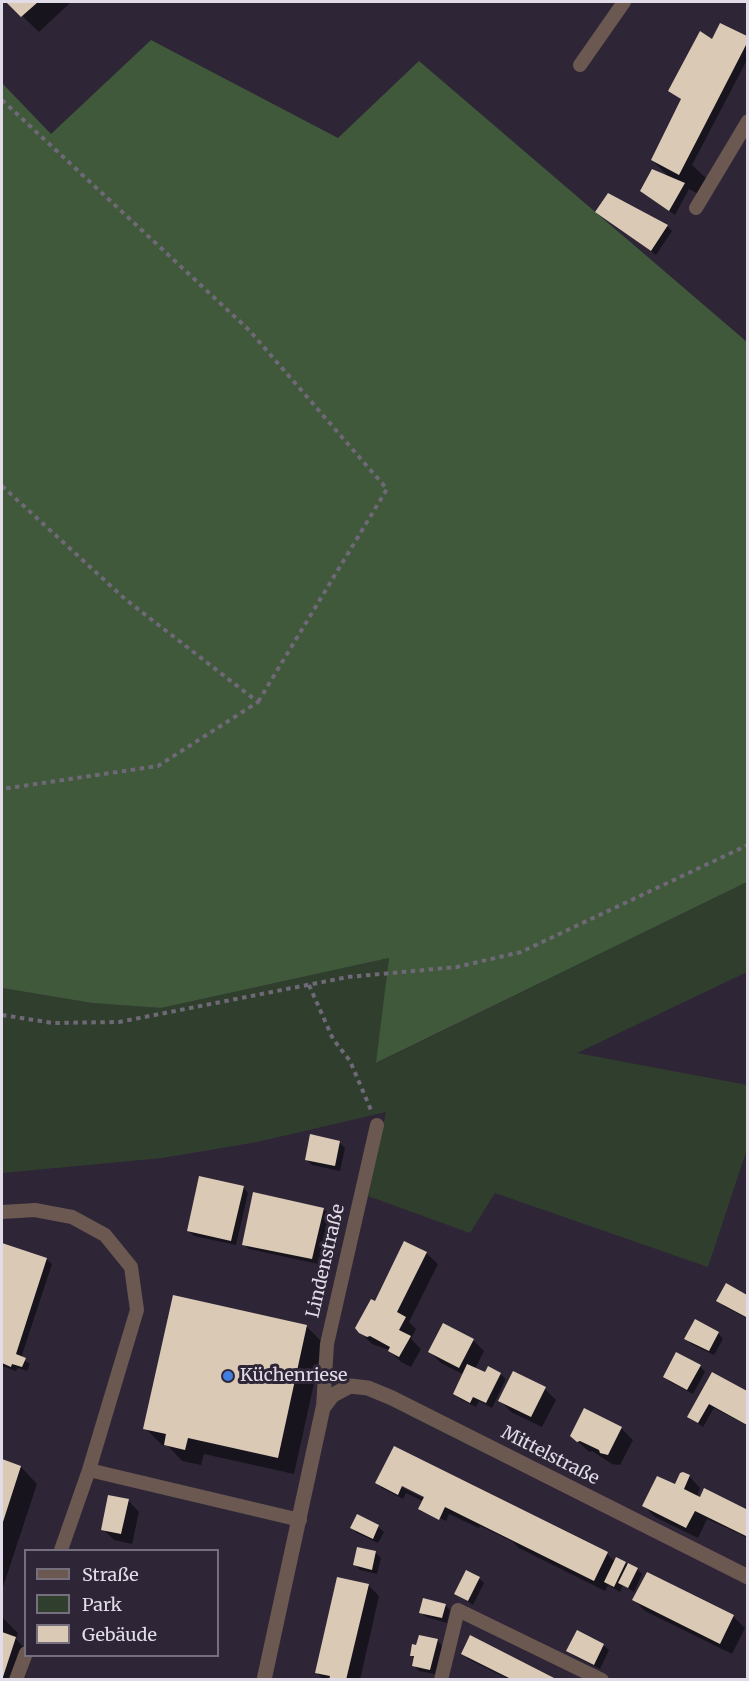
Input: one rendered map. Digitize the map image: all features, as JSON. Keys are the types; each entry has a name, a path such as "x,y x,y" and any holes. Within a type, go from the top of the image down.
{"street":[{"name":"Mittelstraße","path":"333,1395 350,1386 368,1388 392,1398 747,1577"},
{"name":"Lindenstraße","path":"264,1680 323,1408 333,1395"}],"lane":[{"path":"580,65 624,2"},
{"path":"696,208 747,121"},
{"name":"Lindenstraße","path":"323,1408 327,1344 377,1125"},
{"path":"2,1212 35,1210 72,1217 105,1235 131,1266 137,1310 89,1470 62,1549"},
{"path":"89,1470 300,1520"},
{"path":"441,1680 458,1611 602,1680"},
{"path":"16,1680 25,1657"}],"path":[{"path":"2,100 249,330 387,489 258,702 158,766 2,789"},
{"path":"2,486 125,599 258,702"},
{"path":"2,1015 53,1023 119,1022 348,977 457,968 521,952 747,845"},
{"path":"309,985 333,1039 350,1061 377,1125"}],"green space":[{"path":"151,40 338,138 419,61 747,342 747,882 376,1063 389,958 161,1008 92,1003 2,988 2,83 51,134"},
{"path":"747,882 747,972 577,1053 747,1085 747,1149 708,1267 495,1193 470,1233 368,1196 386,1112 257,1142 162,1158 2,1173 2,988 92,1003 161,1008 389,958 377,1063"}],"building":[{"path":"6,2 38,2 21,17"},
{"path":"720,23 747,36 747,43 679,175 651,160 681,99 668,91 700,31 712,39"},
{"path":"652,169 685,183 669,211 640,191"},
{"path":"608,193 668,225 651,251 595,212"},
{"path":"310,1134 340,1141 335,1166 305,1160"},
{"path":"199,1176 244,1186 231,1241 187,1231"},
{"path":"253,1192 324,1208 312,1259 242,1245"},
{"path":"404,1241 427,1252 397,1312 406,1317 399,1330 411,1336 399,1357 388,1351 390,1347 359,1333 355,1328 371,1299 375,1301"},
{"path":"2,1243 47,1258 16,1354 26,1358 22,1367 12,1364 11,1367 2,1363"},
{"path":"726,1283 747,1295 746,1317 716,1301"},
{"path":"173,1295 307,1325 278,1458 188,1438 185,1450 164,1445 166,1434 143,1429"},
{"path":"695,1319 719,1332 709,1351 684,1339"},
{"path":"443,1323 474,1339 459,1368 428,1352"},
{"path":"676,1352 701,1365 687,1390 663,1377"},
{"path":"467,1364 485,1372 488,1366 501,1373 486,1403 473,1397 470,1403 453,1394"},
{"path":"513,1371 546,1387 531,1417 498,1401"},
{"path":"712,1372 747,1391 747,1425 709,1404 698,1423 687,1417"},
{"path":"584,1408 622,1427 608,1455 580,1441 577,1442 570,1436"},
{"path":"394,1446 608,1552 594,1581 445,1507 439,1520 418,1509 424,1497 402,1486 398,1495 375,1483"},
{"path":"2,1459 21,1466 2,1525"},
{"path":"680,1473 690,1475 684,1489 700,1497 704,1488 746,1509 746,1536 695,1511 686,1528 642,1506 657,1476 675,1484"},
{"path":"108,1495 129,1499 121,1534 101,1530"},
{"path":"357,1514 379,1525 373,1539 350,1528"},
{"path":"357,1547 376,1551 372,1570 353,1565"},
{"path":"616,1557 626,1562 614,1587 604,1582"},
{"path":"628,1563 638,1568 628,1588 618,1583"},
{"path":"466,1570 480,1577 468,1601 454,1594"},
{"path":"647,1572 734,1615 720,1644 632,1600"},
{"path":"337,1577 369,1584 346,1680 329,1680 330,1676 315,1673"},
{"path":"423,1598 446,1604 442,1618 419,1613"},
{"path":"577,1630 604,1644 594,1665 566,1651"},
{"path":"2,1632 16,1637 2,1680"},
{"path":"419,1635 438,1639 430,1670 412,1666 414,1656 410,1656 412,1644 416,1645"},
{"path":"470,1635 558,1680 513,1680 461,1654"}],"place":[{"name":"Küchenriese","path":"228,1376"}]}
